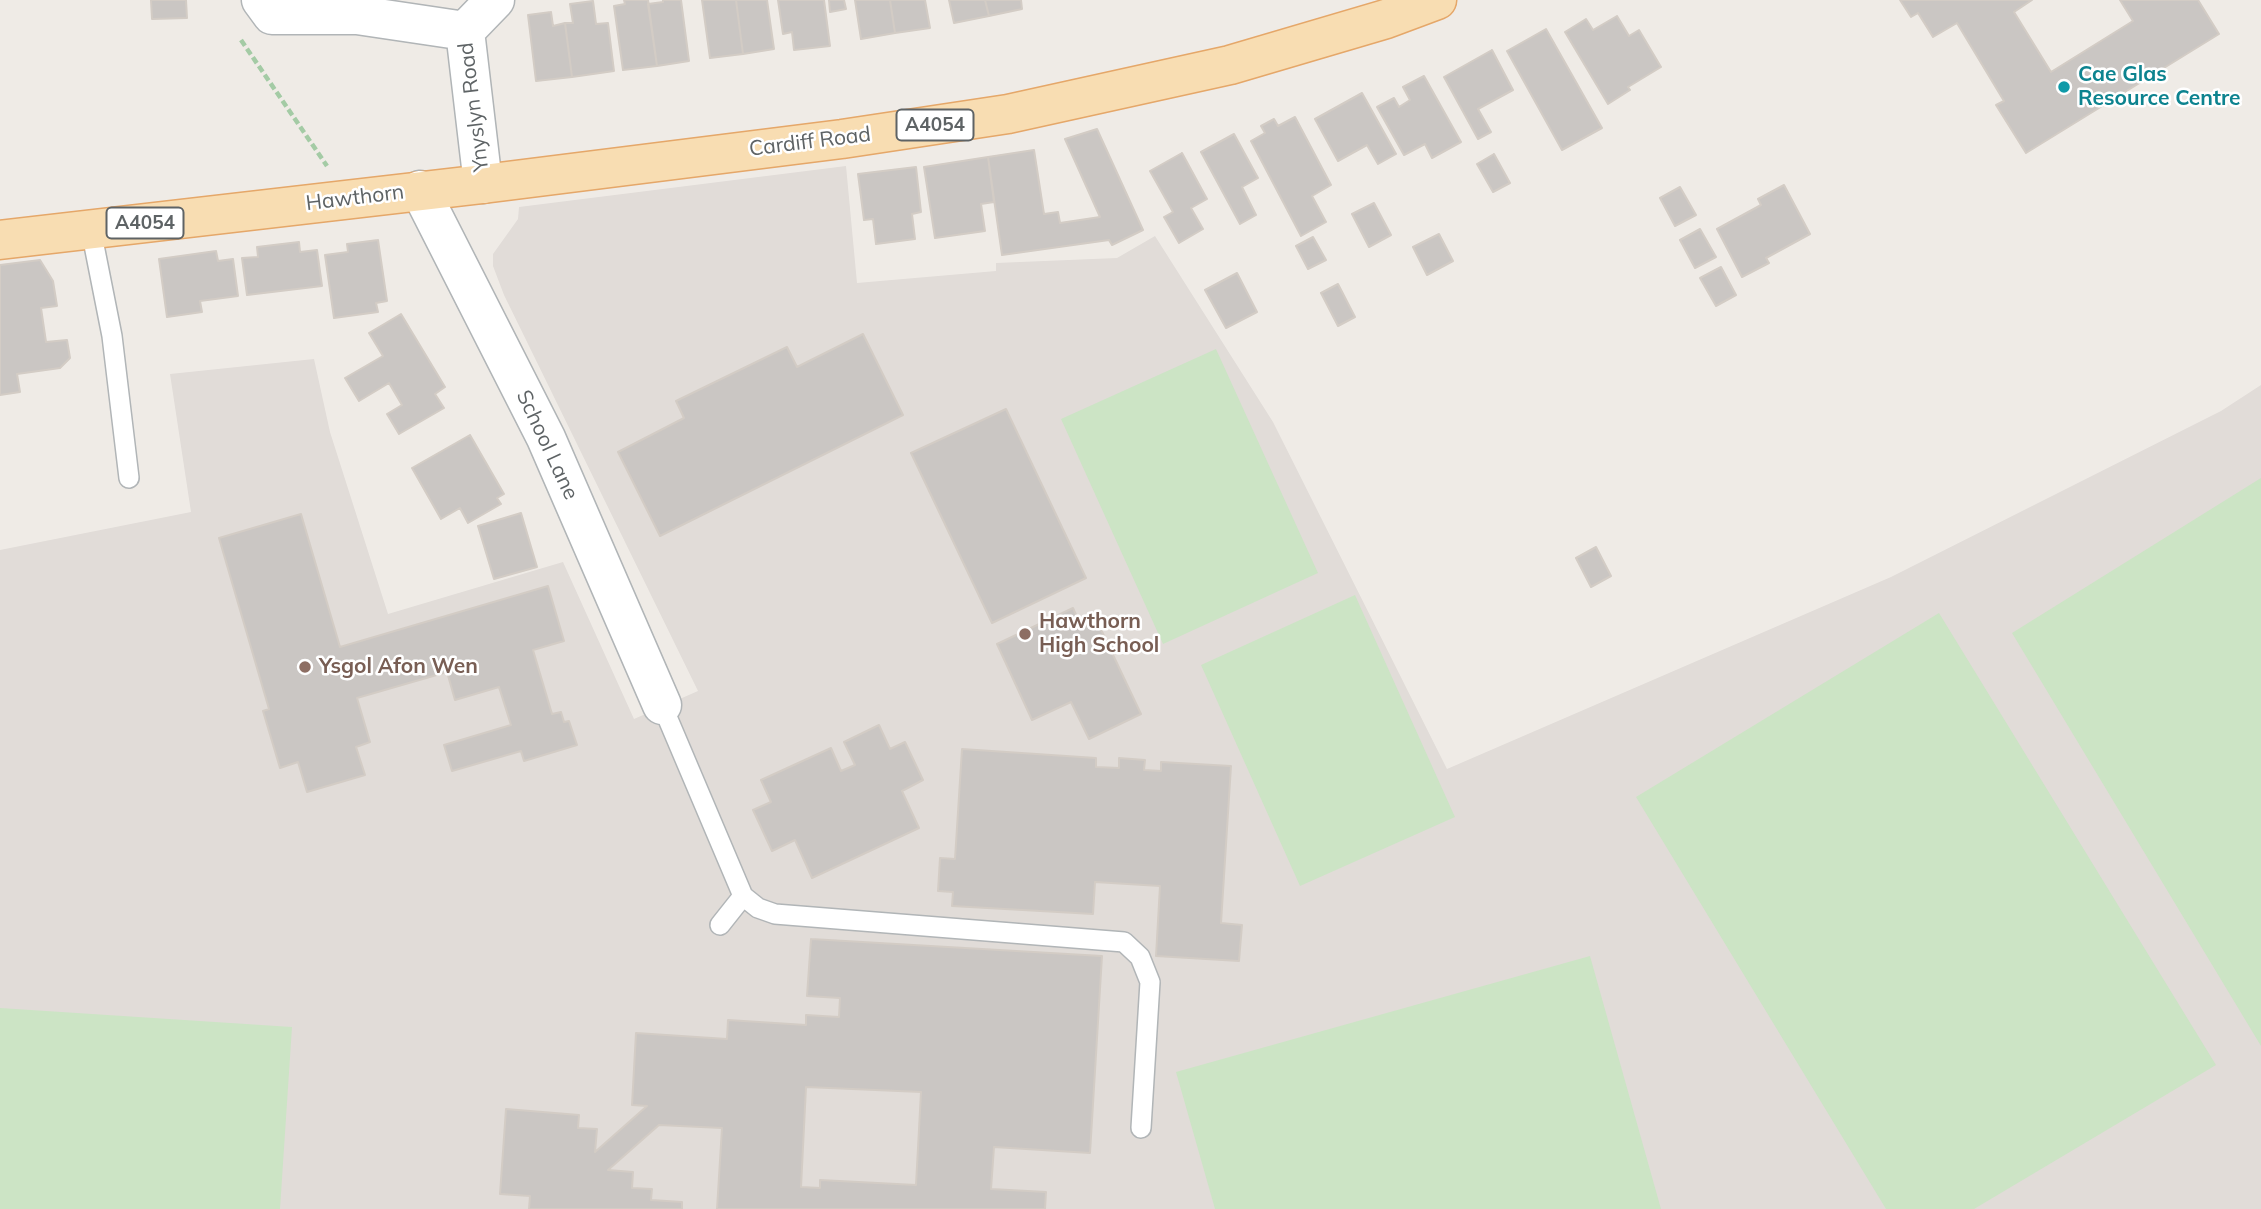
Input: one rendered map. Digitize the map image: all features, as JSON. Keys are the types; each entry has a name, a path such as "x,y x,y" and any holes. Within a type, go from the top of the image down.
{"main road":[{"name":"Cardiff Road","path":"420,190 842,139 1008,114 1230,65 1386,19 1437,0"},
{"name":"Hawthorn","path":"90,229 420,190"},
{"name":"A4054","path":"0,240 90,229"}],"street":[{"path":"261,0 272,15 357,15 465,31"},
{"name":"Ynyslyn Road","path":"483,184 465,31 495,0"},
{"name":"School Lane","path":"420,190 546,438 662,705"}],"lane":[{"path":"90,229 112,335 129,478"},
{"path":"662,705 743,896 758,908 775,914 1124,942 1140,957 1150,982 1141,1128"},
{"path":"720,925 743,896"}],"path":[{"path":"239,36 330,170"}],"shaded area":[{"name":"Hawthorn High School","path":"846,166 857,283 996,271 996,263 1117,258 1155,236 1273,422 1447,769 1891,577 2221,411 2261,385 2261,1209 0,1209 0,550 191,512 170,374 314,359 330,432 388,614 563,562 634,719 698,691 504,295 493,266 493,254 518,219 519,207"}],"green space":[{"path":"1216,349 1318,573 1163,644 1061,419"},
{"path":"2261,478 2261,1046 2012,633"},
{"path":"1355,595 1455,817 1300,886 1201,665"},
{"path":"1939,613 2216,1065 1974,1209 1886,1209 1636,797"},
{"path":"1590,956 1661,1209 1215,1209 1176,1072"},
{"path":"0,1008 292,1027 280,1209 0,1209"}],"building":[{"path":"151,0 186,0 187,18 152,19"},
{"path":"624,0 648,0 657,66 623,70 614,6 625,4"},
{"path":"663,0 681,0 689,61 657,66 648,4"},
{"path":"702,0 736,0 743,54 710,58"},
{"path":"736,0 767,0 774,49 743,54"},
{"path":"778,0 824,0 830,46 794,50 792,32 783,34"},
{"path":"829,0 844,0 846,9 830,12"},
{"path":"855,0 890,0 895,33 861,39"},
{"path":"890,0 925,0 930,28 895,33"},
{"path":"949,0 985,0 989,16 954,23"},
{"path":"985,0 1021,0 1022,9 989,16"},
{"name":"Cae Glas Resource Centre","path":"1900,0 2032,0 2014,12 2051,72 2133,21 2120,0 2198,0 2219,34 2026,153 1996,105 2004,101 1957,23 1933,37 1918,13 1911,17"},
{"path":"593,1 596,24 608,23 614,71 572,77 565,23 573,23 570,4"},
{"path":"551,12 553,26 565,23 572,77 536,81 528,15"},
{"path":"1617,16 1629,36 1639,30 1661,67 1628,87 1630,90 1608,104 1565,32 1586,19 1593,30"},
{"path":"1546,29 1602,128 1562,150 1507,51"},
{"path":"1492,50 1513,90 1478,109 1491,132 1478,139 1444,77"},
{"path":"1424,76 1461,142 1432,158 1425,144 1404,155 1377,107 1394,98 1399,107 1410,100 1403,87"},
{"path":"1362,93 1396,154 1378,164 1367,145 1338,161 1315,119"},
{"path":"1295,117 1331,185 1312,196 1326,222 1301,236 1251,141 1265,133 1261,126 1274,119 1278,126"},
{"path":"1097,129 1143,230 1112,245 1109,240 1002,255 988,157 1034,150 1044,214 1058,212 1060,223 1100,217 1065,139"},
{"path":"1234,134 1258,178 1242,187 1256,215 1240,224 1201,152"},
{"path":"1182,153 1207,199 1191,208 1203,229 1179,243 1164,217 1173,212 1150,171"},
{"path":"1494,154 1510,183 1493,192 1477,164"},
{"path":"988,157 994,202 981,204 985,231 935,238 924,167"},
{"path":"916,167 921,212 912,214 915,239 876,244 873,219 864,220 858,174"},
{"path":"1784,185 1810,234 1766,258 1769,263 1742,277 1717,229 1761,205 1758,199"},
{"path":"1680,187 1696,215 1675,226 1660,198"},
{"path":"1374,203 1391,235 1369,247 1352,214"},
{"path":"1700,229 1716,257 1695,268 1680,240"},
{"path":"1439,234 1453,261 1427,275 1413,247"},
{"path":"1313,237 1326,260 1308,269 1296,246"},
{"path":"378,240 387,301 376,303 378,312 334,318 325,255 348,252 347,244"},
{"path":"299,242 300,252 317,250 322,286 247,295 242,258 258,257 257,247"},
{"path":"216,251 218,261 233,259 238,296 200,301 202,312 167,317 159,259"},
{"path":"40,260 53,281 57,306 41,308 46,342 67,340 70,358 60,368 17,374 20,392 0,395 0,265"},
{"path":"1721,267 1736,295 1716,306 1700,278"},
{"path":"1237,273 1257,312 1226,328 1205,290"},
{"path":"1338,284 1355,317 1338,326 1321,293"},
{"path":"401,314 445,387 435,394 444,408 399,434 387,414 402,405 389,383 359,401 345,378 383,356 369,333"},
{"path":"863,334 903,415 660,536 618,452 684,418 676,401 787,347 797,367"},
{"path":"1006,409 1086,578 992,623 911,453"},
{"path":"470,435 504,494 497,498 501,504 468,523 460,508 441,519 412,468"},
{"path":"521,513 537,567 494,579 478,526"},
{"path":"301,514 340,647 548,586 564,641 533,650 552,714 561,712 564,722 569,721 577,745 524,761 521,751 452,771 444,745 511,725 499,687 455,700 447,672 357,698 370,742 356,747 365,775 307,792 298,762 280,768 263,711 269,709 219,538"},
{"path":"1596,547 1611,576 1591,587 1576,558"},
{"path":"1073,608 1082,628 1097,621 1141,714 1089,739 1071,702 1032,720 997,644"},
{"path":"879,725 890,749 905,742 923,780 902,791 919,828 812,878 795,840 772,851 753,810 771,802 761,780 831,748 841,771 855,765 844,742"},
{"path":"962,749 1096,758 1096,767 1119,768 1119,758 1145,760 1144,770 1161,771 1161,762 1231,766 1221,923 1242,925 1239,961 1156,956 1160,886 1095,882 1093,914 952,906 953,892 938,891 940,858 955,859"},
{"path":"811,939 1102,956 1090,1153 994,1147 991,1189 1046,1192 1045,1209 717,1209 722,1128 659,1125 608,1170 633,1172 632,1188 652,1189 651,1200 682,1202 682,1209 529,1209 530,1196 500,1194 506,1109 579,1115 578,1128 597,1129 595,1152 647,1106 632,1105 636,1033 727,1039 728,1020 806,1025 806,1015 839,1017 840,998 807,996","holes":["806,1087 921,1092 916,1185 820,1180 820,1188 801,1187"]}],"place":[{"name":"Cae Glas Resource Centre","path":"2064,87"},
{"name":"Hawthorn High School","path":"1025,634"},
{"name":"Ysgol Afon Wen","path":"305,667"}]}
